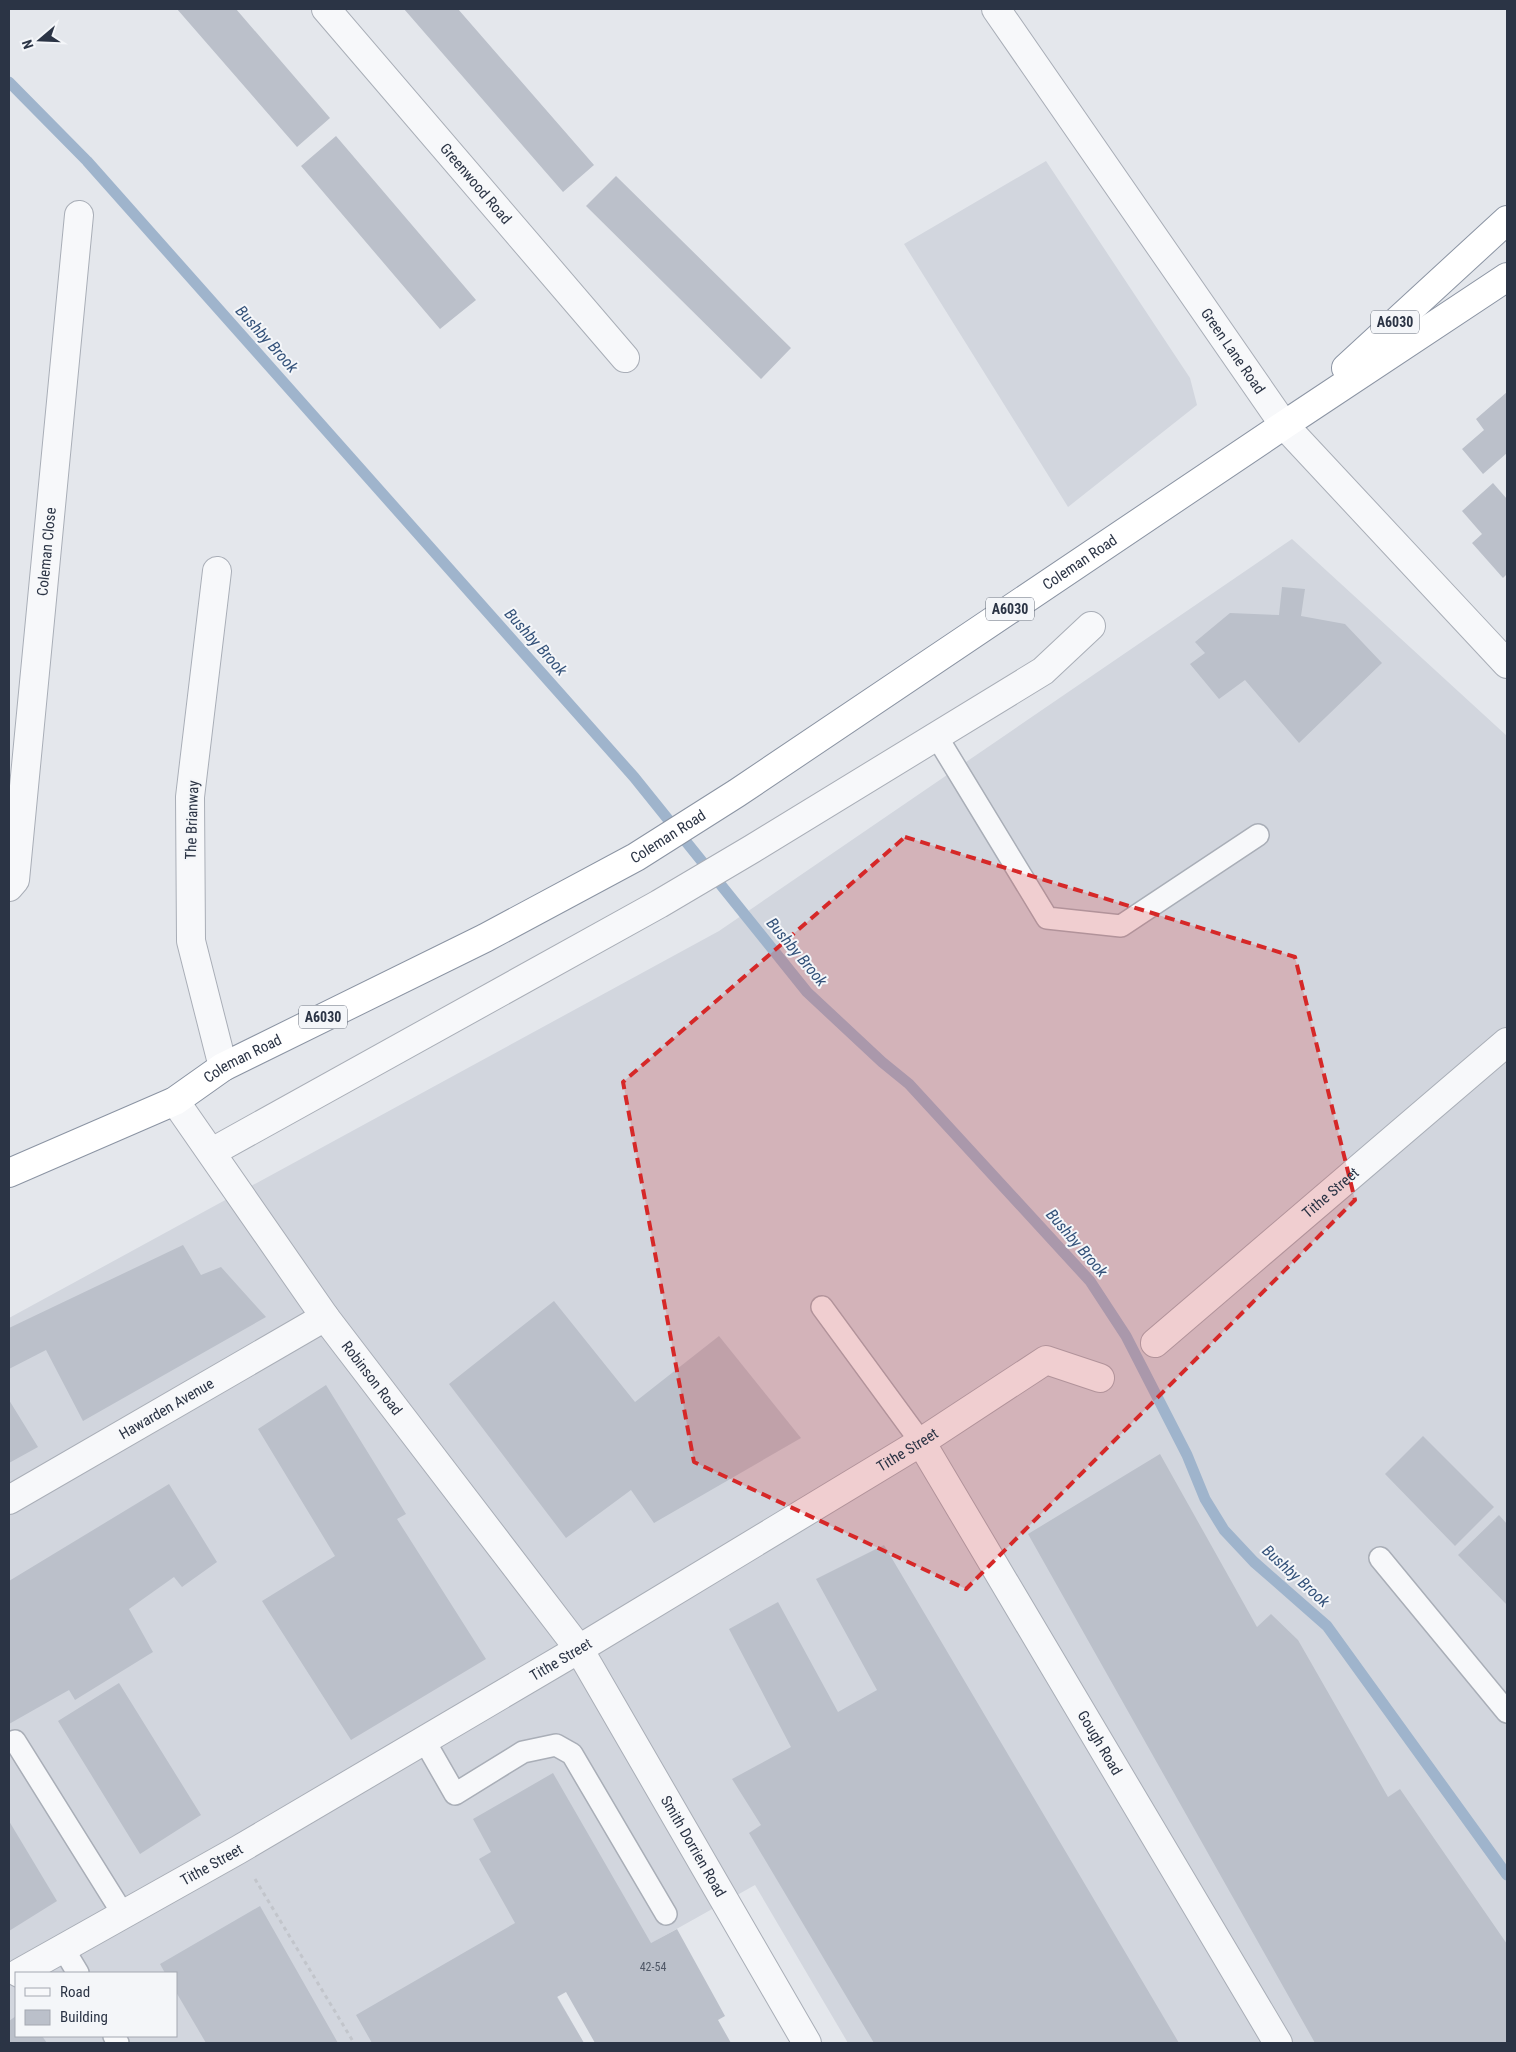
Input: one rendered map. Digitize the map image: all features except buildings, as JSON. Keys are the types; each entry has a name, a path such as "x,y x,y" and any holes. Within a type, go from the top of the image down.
{"highway":[{"name":"Coleman Road","path":"1284,425 1507,220"},
{"name":"Coleman Road","path":"9,1173 175,1100 223,1067 485,938 636,857 737,793 1507,277"}],"street":[{"name":"Greenwood Road","path":"326,9 625,358"},
{"name":"Green Lane Road","path":"996,9 1284,425 1507,664"},
{"name":"Coleman Close","path":"9,887 15,880 78,216"},
{"name":"The Brianway","path":"218,571 190,796 191,941 223,1067"},
{"path":"212,1152 659,904 752,849 1043,672 1091,626"},
{"name":"Tithe Street","path":"1154,1343 1507,1042"},
{"name":"Robinson Road","path":"175,1100 325,1317 579,1649"},
{"name":"Hawarden Avenue","path":"9,1500 325,1317"},
{"name":"Tithe Street","path":"20,1972 238,1850 579,1649 921,1442 1046,1360 1100,1378"},
{"name":"Gough Road","path":"921,1442 1278,2043"},
{"name":"Smith Dorrien Road","path":"579,1649 807,2043"}],"lane":[{"path":"937,736 1047,918 1121,926 1258,835"},
{"path":"822,1307 921,1442"},
{"path":"1380,1558 1507,1712"},
{"path":"15,1740 124,1914"},
{"path":"424,1740 456,1794 523,1752 556,1745 572,1754 666,1914"},
{"path":"63,1948 77,1972"}],"path":[{"path":"238,1850 354,2043"}],"highlighted area":[{"path":"905,837 1295,957 1355,1200 966,1589 694,1462 623,1082"}],"shaded area":[{"path":"1046,161 1190,378 1197,405 1068,507 904,244"},
{"path":"1292,539 1507,736 1507,2043 848,2043 755,1885 557,1996 584,2043 9,2043 9,1318 719,931"}],"waterway":[{"name":"Bushby Brook","path":"9,82 87,161 634,777 807,992 882,1062 909,1084 1090,1281 1126,1336 1187,1455 1205,1499 1224,1530 1254,1562 1327,1626 1507,1875"}]}
